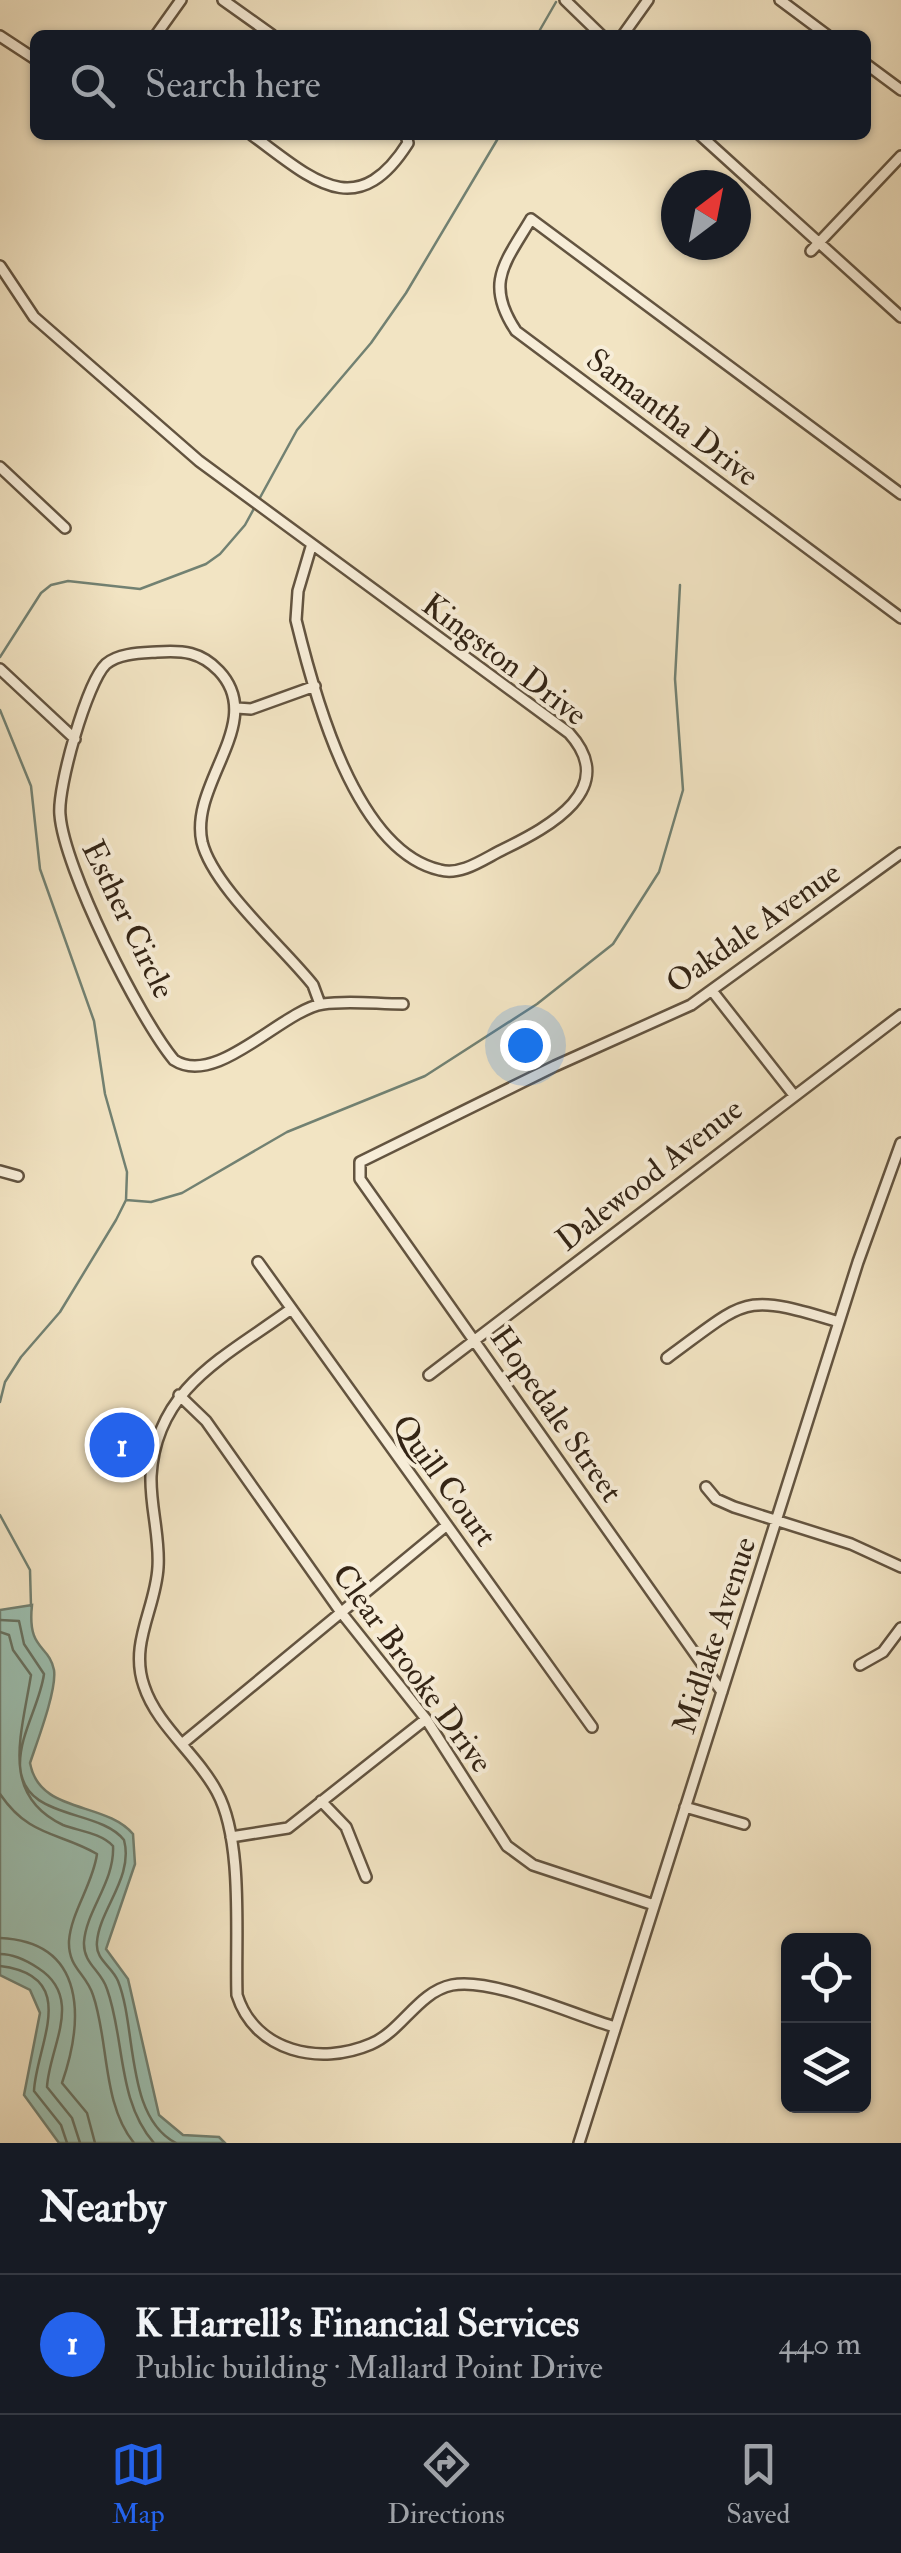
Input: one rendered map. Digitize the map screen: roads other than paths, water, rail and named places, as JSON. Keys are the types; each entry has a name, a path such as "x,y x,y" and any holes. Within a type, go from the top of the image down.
{"street":[{"path":"160,30 181,0"},
{"path":"223,0 265,30"},
{"path":"565,0 596,30"},
{"path":"627,30 648,0"},
{"path":"780,0 820,30"},
{"path":"0,36 30,56"},
{"path":"871,68 901,90"},
{"path":"259,140 313,179 352,190 376,183 394,165 407,140"},
{"path":"705,140 814,248 901,317"},
{"path":"814,248 901,156"},
{"name":"Samantha Drive","path":"901,494 531,219 500,271 502,310 516,331 901,618"},
{"name":"Kingston Drive","path":"0,266 20,301 62,345 199,462 569,733 579,744 585,764 581,792 568,812 460,870 435,869 394,843 370,818 352,784 316,686 295,604 311,547"},
{"path":"0,466 65,528"},
{"name":"Esther Circle","path":"238,708 230,684 202,656 182,650 112,660 101,671 74,738 60,798 65,849 78,885 174,1060 182,1066 206,1065 320,1004 402,1004"},
{"path":"0,669 74,738"},
{"path":"316,686 250,709 238,708 200,823 203,843 225,882 313,984 320,1004"},
{"name":"Oakdale Avenue","path":"360,1162 713,992 901,854"},
{"path":"713,992 793,1094"},
{"name":"Dalewood Avenue","path":"429,1375 901,1015"},
{"name":"Midlake Avenue","path":"578,2143 839,1322 901,1143"},
{"name":"Hopedale Street","path":"360,1162 360,1178 722,1692"},
{"path":"0,1171 18,1176"},
{"name":"Quill Court","path":"258,1262 592,1727"},
{"path":"667,1358 746,1304 784,1305 839,1322"},
{"path":"291,1309 179,1395 158,1432 151,1473 158,1570 140,1642 139,1663 144,1687 160,1717 184,1743 219,1795 230,1838 237,1995 260,2034 282,2048 306,2053 371,2044 434,1991 453,1985 480,1984 615,2028"},
{"name":"Clear Brooke Drive","path":"179,1395 206,1420 340,1611 426,1718 508,1846 521,1858 654,1906"},
{"path":"706,1487 723,1503 866,1550 901,1568"},
{"path":"184,1743 447,1525"},
{"path":"860,1666 883,1652 901,1628"},
{"path":"230,1838 277,1833 426,1718"},
{"path":"321,1801 346,1827 366,1877"},
{"path":"685,1807 744,1824"}],"water":[{"path":"32,1605 35,1639 51,1662 54,1679 30,1763 46,1791 106,1816 133,1834 135,1864 106,1949 128,1979 159,2115 183,2135 219,2137 225,2143 59,2143 24,2095 40,2013 30,1990 0,1975 0,1610"}],"waterway":[{"path":"540,30 556,2"},
{"path":"0,657 41,593 51,585 68,581 140,589 206,564 220,554 245,525 297,430 371,343 406,293 497,140"},
{"path":"126,1200 151,1202 182,1193 287,1132 425,1076 537,1004 613,944 659,872 683,790 675,679 680,585"},
{"path":"0,710 31,786 40,869 94,1021 105,1094 127,1172 126,1200 116,1220 60,1312 5,1382 0,1402"},
{"path":"0,1515 30,1570 31,1606"}],"place":[{"name":"K Harrell's Financial Services","path":"122,1445"}]}
